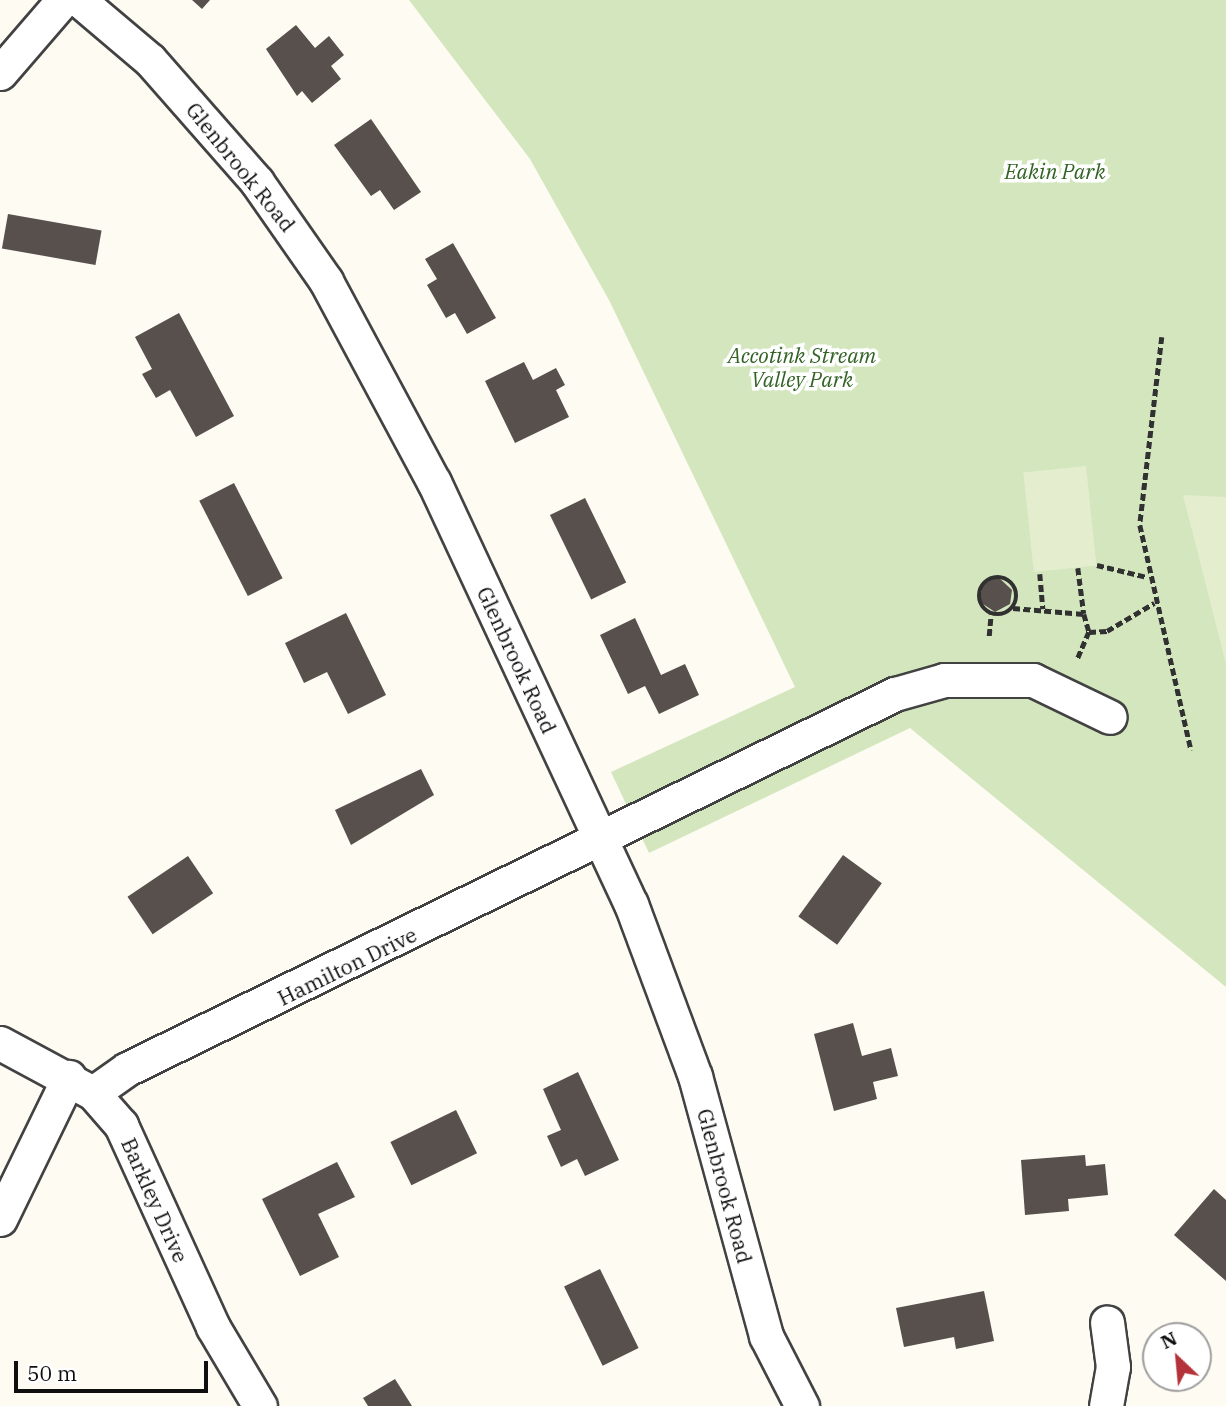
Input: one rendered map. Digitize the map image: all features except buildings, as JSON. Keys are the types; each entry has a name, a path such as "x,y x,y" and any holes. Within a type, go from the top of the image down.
{"street":[{"path":"0,73 62,0"},
{"name":"Glenbrook Road","path":"79,0 150,60 203,117 326,281 435,482 600,838 695,1076 766,1336 802,1406"},
{"name":"Hamilton Drive","path":"0,1219 81,1085 127,1069 895,694 944,680 1032,680 1110,717"},
{"name":"Barkley Drive","path":"0,1043 81,1085 121,1125 213,1327 260,1406"},
{"path":"1106,1406 1114,1367 1107,1322"}],"path":[{"path":"1163,337 1144,458 1140,525 1147,577 1191,750"},
{"path":"1097,565 1147,577"},
{"path":"1077,660 1090,632 1084,614 1078,568"},
{"path":"1040,574 1042,608"},
{"path":"989,636 991,614 979,593 991,578 1014,585 1013,608"},
{"path":"1090,632 1107,631 1154,603"},
{"path":"991,614 1013,608 1042,608 1084,614"}],"green space":[{"name":"Eakin Park","path":"409,0 1226,0 1226,987 910,728 649,853 611,772 795,687 609,300 530,159"},
{"path":"1086,466 1096,565 1034,572 1023,473"},
{"path":"1183,495 1226,497 1226,664"}],"park label":[{"name":"Accotink Stream Valley Park","path":"802,367"}]}
